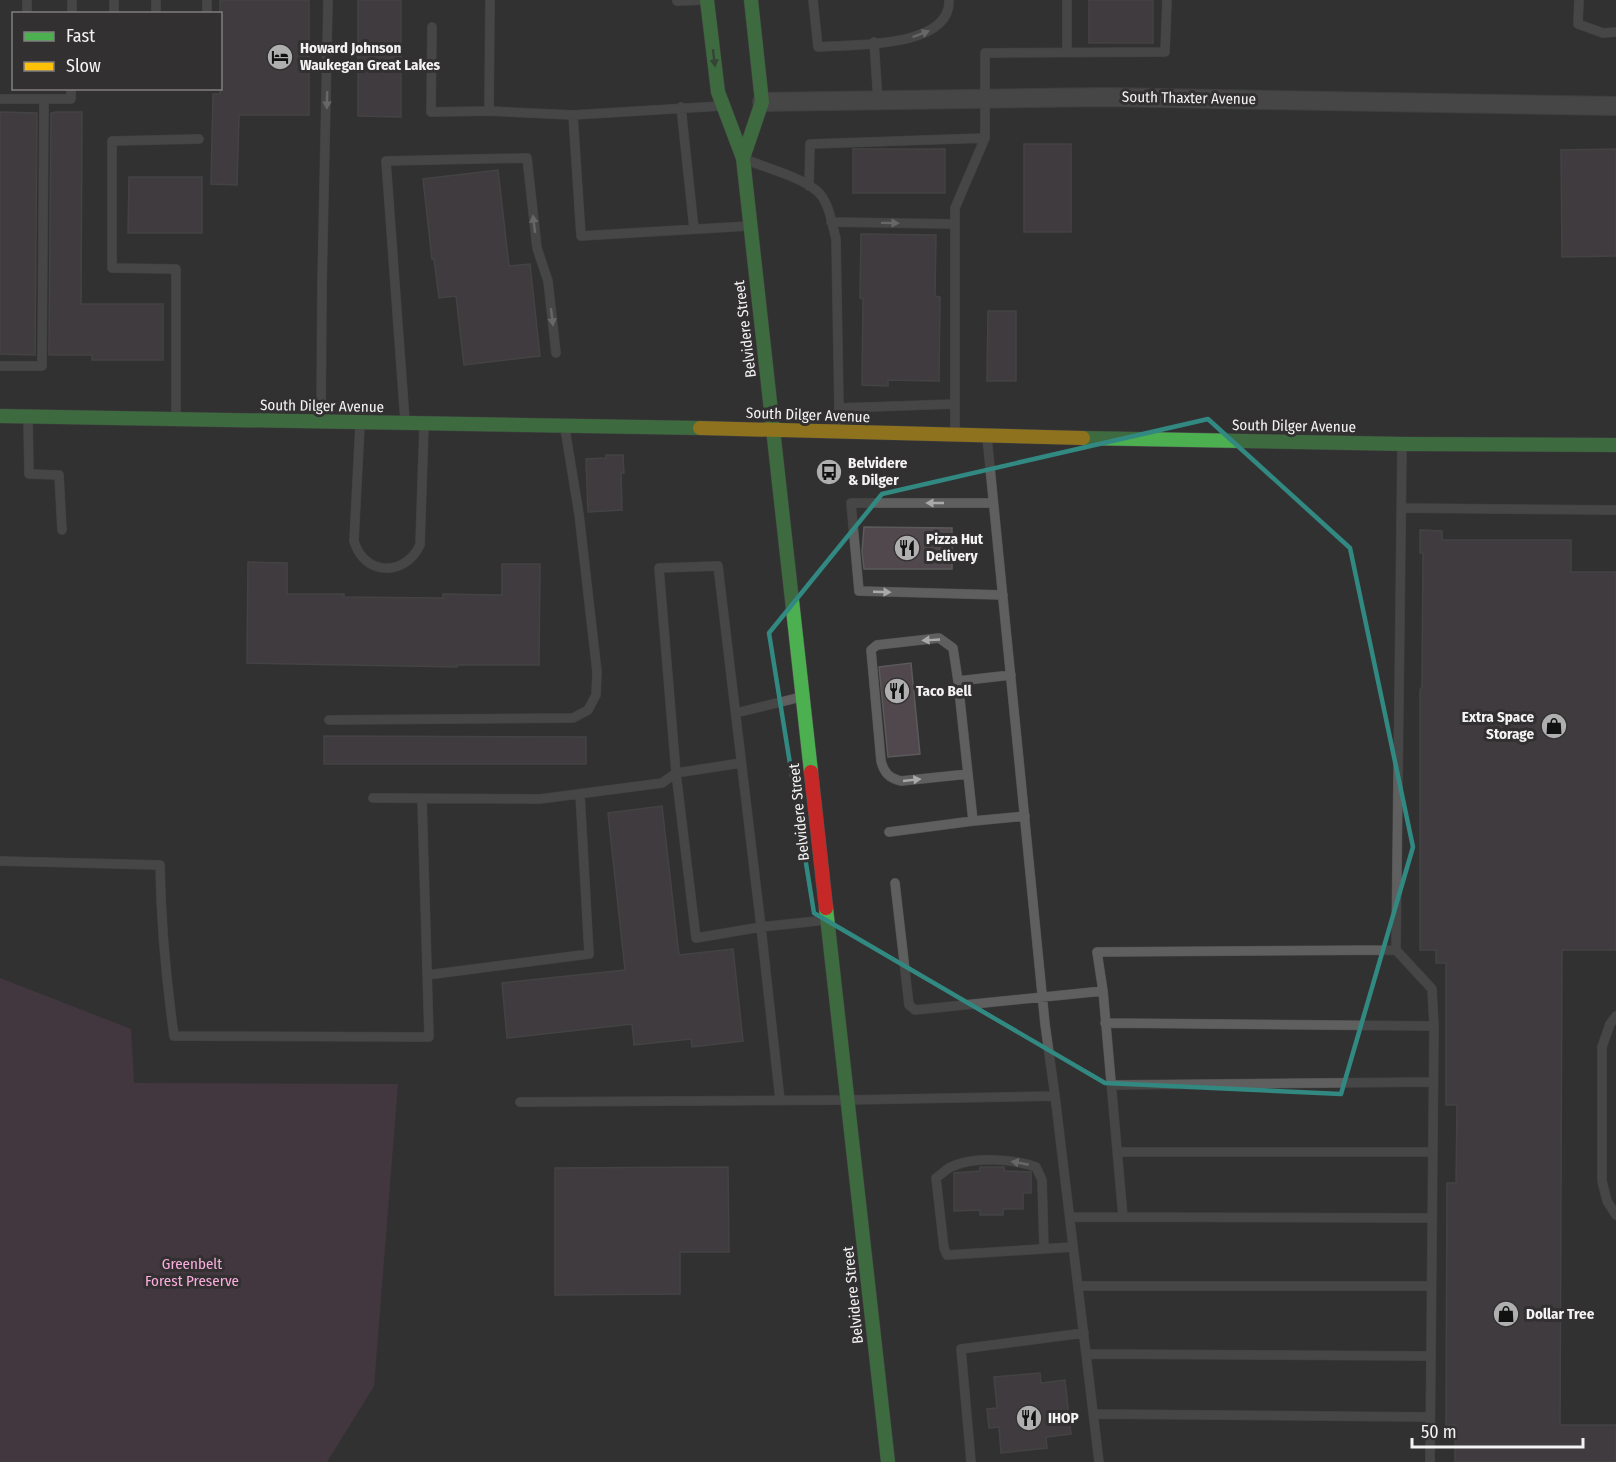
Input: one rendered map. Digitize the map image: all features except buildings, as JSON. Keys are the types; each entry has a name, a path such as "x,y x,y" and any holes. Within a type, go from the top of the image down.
{"main road":[{"name":"Belvidere Street","path":"707,0 718,92 743,158 888,1462"},
{"name":"Belvidere Street","path":"743,158 762,102 751,0"},
{"name":"South Dilger Avenue","path":"0,416 774,430 987,437 1402,445 1616,445"}],"street":[{"name":"South Thaxter Avenue","path":"762,102 1105,97 1616,106"}],"lane":[{"path":"321,422 328,0"},
{"path":"489,111 490,0"},
{"path":"677,1 707,0"},
{"path":"813,0 818,47 906,40 933,30 945,19 949,0"},
{"path":"955,436 955,208 985,138 986,53 1165,52 1167,0"},
{"path":"1579,0 1578,24 1603,33 1616,32"},
{"path":"1067,1 1067,52"},
{"path":"432,27 431,112 489,111 573,115 723,106"},
{"path":"874,42 878,101"},
{"path":"0,99 26,94 44,99 71,99 71,90"},
{"path":"0,366 42,366 44,99"},
{"path":"681,107 694,229"},
{"path":"573,115 581,236 750,226"},
{"path":"809,186 810,144 985,138"},
{"path":"176,420 176,269 112,268 112,141 199,139"},
{"path":"405,423 387,161 526,158 537,248 548,281 556,353"},
{"path":"743,158 809,186 818,192 829,213 836,239 839,408 834,433"},
{"path":"831,222 955,224"},
{"path":"839,408 955,404"},
{"path":"28,417 29,474 59,475 62,530"},
{"path":"360,423 354,541 361,558 371,566 384,568 399,566 407,562 415,555 420,545 424,424"},
{"path":"329,720 573,718 588,710 596,695 596,654 579,514 565,427"},
{"path":"987,437 1042,997 1056,1096 1099,1462"},
{"path":"1402,445 1396,950 1432,990 1434,1026 1430,1462"},
{"path":"993,502 851,503 859,591 1003,595"},
{"path":"1401,508 1616,510"},
{"path":"780,1100 761,927 718,566 659,568 676,773 696,938 761,927 828,920"},
{"path":"968,774 901,782 891,778 884,771 871,650 877,645 939,638 953,648 958,681 968,774 973,821"},
{"path":"958,681 1011,675"},
{"path":"736,712 803,697"},
{"path":"373,798 540,799 662,783 676,773 741,763"},
{"path":"427,975 589,954 580,794"},
{"path":"0,861 160,865 166,980 174,1036 429,1037 422,799"},
{"path":"889,832 1025,816"},
{"path":"895,882 909,1005 915,1010 1103,992"},
{"path":"1123,1217 1103,992 1097,952 1396,950"},
{"path":"1616,1016 1610,1024 1602,1047 1602,1181 1607,1201 1616,1215"},
{"path":"1105,1023 1434,1026"},
{"path":"1112,1085 1433,1082"},
{"path":"520,1102 1056,1096"},
{"path":"1117,1152 1432,1152"},
{"path":"1044,1249 1042,1180 1036,1167 1019,1161 968,1161 951,1167 936,1178 944,1248 947,1255 1044,1249 1073,1247"},
{"path":"1070,1217 1432,1218"},
{"path":"1078,1286 1431,1286"},
{"path":"970,1462 961,1348 1084,1333"},
{"path":"1086,1354 1430,1356"},
{"path":"1094,1414 1430,1417"}],"highlighted area":[{"path":"1208,419 1350,548 1413,847 1341,1094 1105,1083 814,913 769,633 882,494"}],"green space":[{"name":"Greenbelt Forest Preserve","path":"0,978 131,1029 134,1083 398,1084 374,1386 327,1462 0,1462"}],"traffic: fast":[{"path":"707,0 718,92 743,158 811,772"},
{"path":"743,158 762,102 751,0"},
{"path":"0,416 700,428"},
{"path":"1083,438 1616,445"},
{"path":"826,908 888,1462"}],"traffic: slow":[{"path":"700,428 1083,438"}],"traffic: jam":[{"path":"811,772 826,908"}],"place":[{"name":"Howard Johnson Waukegan Great Lakes","path":"280,57"},
{"name":"Belvidere & Dilger","path":"829,472"},
{"name":"Pizza Hut Delivery","path":"907,548"},
{"name":"Taco Bell","path":"897,691"},
{"name":"Extra Space Storage","path":"1554,726"},
{"name":"Dollar Tree","path":"1506,1314"},
{"name":"IHOP","path":"1029,1418"}]}
